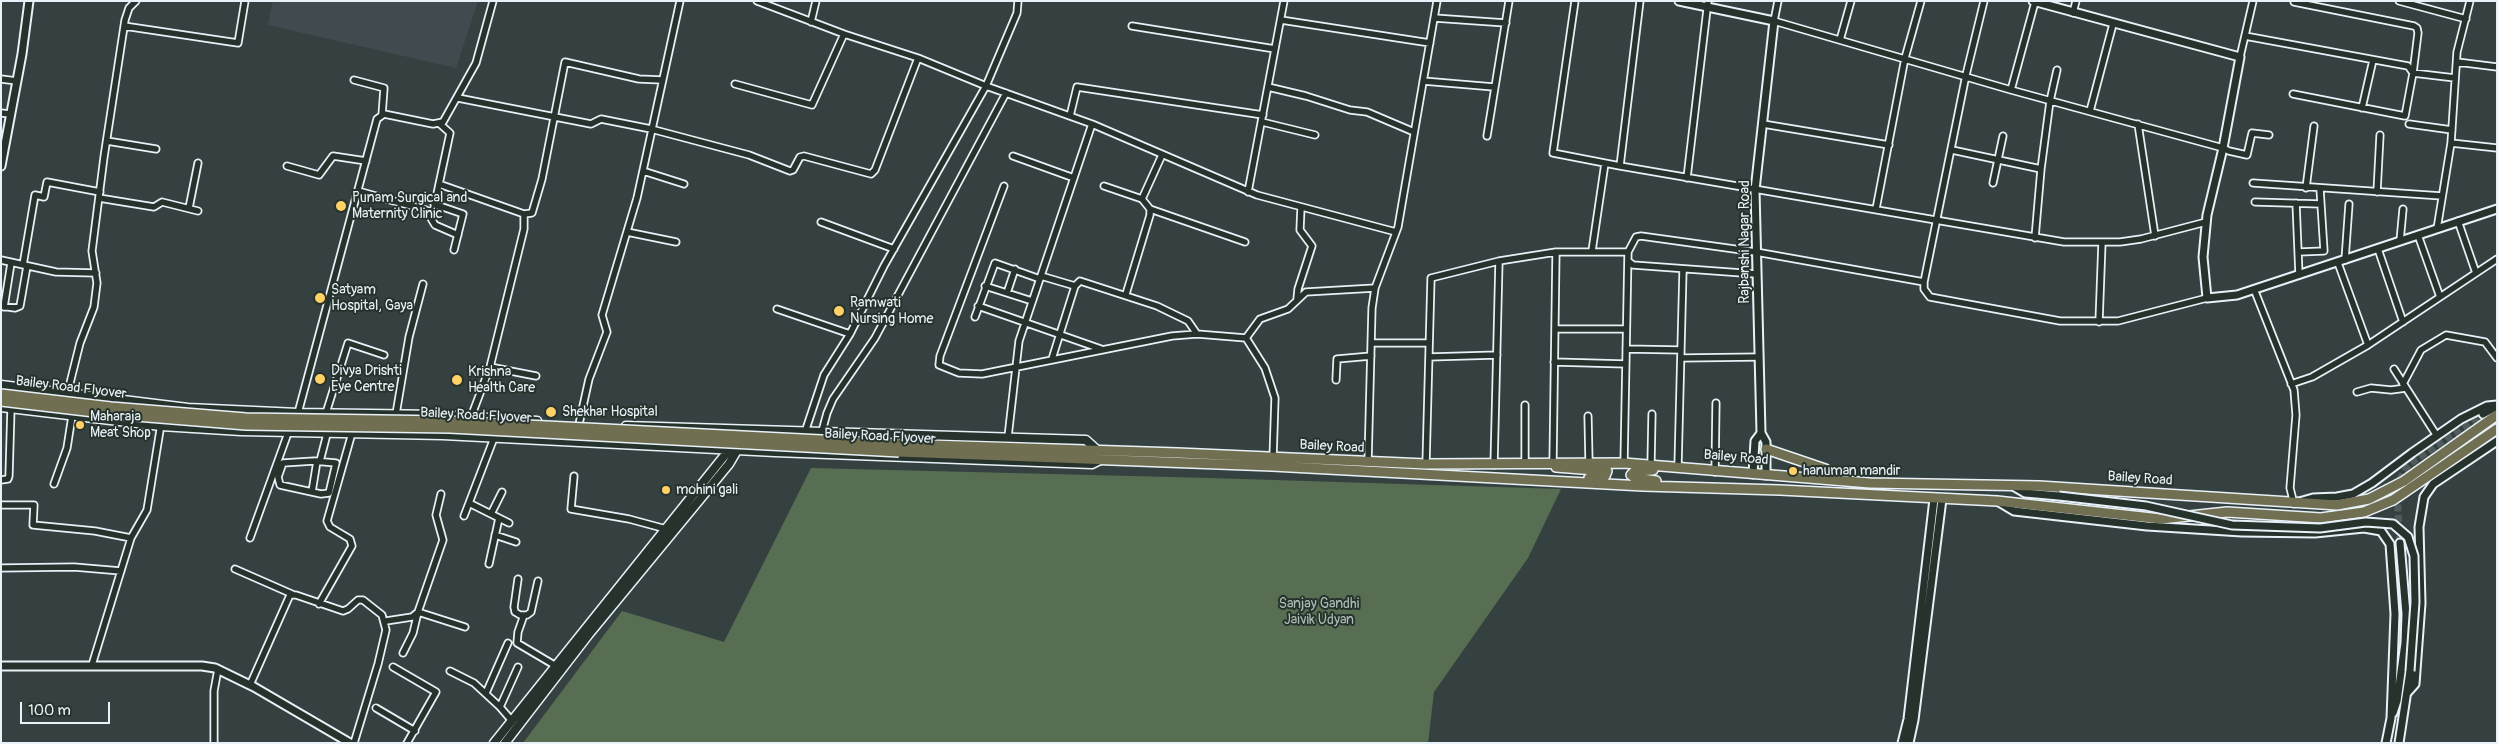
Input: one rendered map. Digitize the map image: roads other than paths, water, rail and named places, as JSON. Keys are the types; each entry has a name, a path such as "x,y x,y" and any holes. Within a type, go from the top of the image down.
{"highway":[{"name":"Bailey Road Flyover","path":"1,394 111,407 246,418 448,421 1100,460"},
{"name":"Bailey Road Flyover","path":"1,401 120,415 246,425 450,428 900,448 1097,450"},
{"name":"Bailey Road","path":"1097,450 1426,464 1506,465 1524,462 1651,464 1678,466 1712,472 1870,483 2011,485 2294,504 2336,505 2369,499 2404,481 2497,415"},
{"name":"Bailey Road","path":"1100,460 1997,501 2161,519 2227,512 2321,518 2364,512 2402,495 2497,429"},
{"path":"1766,449 1825,469 1839,480"},
{"path":"1506,465 1602,469 1607,472 1605,476 1567,481"},
{"path":"1698,486 1635,478 1631,474 1638,470 1712,472"}],"main road":[{"path":"1,385 162,404 258,411 396,414 733,430 1086,440 1097,450"},
{"path":"1,407 161,426 258,432 494,438 738,451 1092,464 1100,460"},
{"path":"258,411 258,432"},
{"path":"348,414 348,433"},
{"path":"563,442 564,423"},
{"path":"606,444 607,425"},
{"path":"688,448 691,428"},
{"path":"505,743 560,665 729,450 733,430"},
{"path":"494,743 738,451 742,430"},
{"path":"775,452 776,431"}],"street":[{"path":"1,166 17,81 29,1"},
{"path":"63,414 80,343 94,306 96,273 92,250 99,195 124,26 127,13 136,1"},
{"path":"124,26 238,44 245,2 237,1"},
{"path":"440,124 446,118 458,98 476,63 493,1"},
{"path":"579,424 590,379 607,332 602,315 643,171 680,1"},
{"path":"757,1 810,22 918,58 986,86 1092,124 1248,192 1396,232"},
{"path":"810,22 816,1"},
{"path":"805,432 824,375 850,334 894,248 986,86 1017,13 1018,1"},
{"path":"1248,192 1284,1"},
{"path":"1368,462 1371,343 1375,288 1396,232 1437,1"},
{"path":"1487,136 1509,1"},
{"path":"1575,1 1553,153 1755,190 1938,219 2064,242 2141,240 2206,222"},
{"path":"1620,166 1640,1"},
{"path":"1679,1 1707,4 1774,21 2229,151 2248,155 2252,133 2269,135"},
{"path":"1774,21 1778,1"},
{"path":"1840,40 1851,1"},
{"path":"1876,209 1906,58 1921,1"},
{"path":"1984,1 1966,75 1924,282 1924,289 1930,296 2060,321 2118,321 2207,298 2237,295 2497,209"},
{"path":"2074,13 2076,1"},
{"path":"2207,298 2203,256 2206,222 2253,1"},
{"path":"2399,1 2466,19"},
{"path":"2437,228 2451,142 2457,62 2470,1"},
{"path":"2011,90 2034,2 2240,57"},
{"path":"2294,2 2414,26 2417,28 2418,33 2414,73 2405,116 2294,94"},
{"path":"1688,178 1707,4"},
{"path":"1434,18 1506,23"},
{"path":"1281,20 1430,43"},
{"name":"Rajbanshi Nagar Road","path":"1766,475 1766,442 1761,433 1755,190 1774,21"},
{"path":"2090,111 2113,24"},
{"path":"1132,26 1275,49"},
{"path":"734,84 812,105 844,34"},
{"path":"2245,36 2408,66 2414,73 2455,78"},
{"path":"458,98 592,124 601,118 749,155 790,171 793,170 800,157 804,156 871,174 875,170 918,58"},
{"path":"2362,108 2373,60"},
{"path":"438,184 530,215 554,118 565,62 639,79 662,80"},
{"path":"2457,62 2497,68"},
{"path":"2035,238 2041,169 2050,101 2057,70"},
{"path":"1,79 17,81"},
{"path":"298,413 377,119 382,114 385,90 354,80"},
{"path":"1423,82 1494,87"},
{"path":"1070,116 1077,87 1263,115"},
{"path":"1268,87 1367,112 1414,132"},
{"path":"819,454 822,433 833,399 874,338 1006,92"},
{"path":"1,112 10,114"},
{"path":"382,114 440,124 450,133 432,217"},
{"path":"1262,122 1315,135"},
{"path":"1008,437 1015,366 1025,321 1092,124"},
{"path":"1763,124 1889,144"},
{"path":"2138,124 2155,236"},
{"path":"2409,124 2452,130"},
{"path":"2306,188 2314,126"},
{"path":"2377,192 2380,135"},
{"path":"1993,183 2003,136"},
{"path":"107,141 156,149"},
{"path":"2451,142 2497,148"},
{"path":"1952,150 2041,169"},
{"path":"1142,199 1162,154"},
{"path":"287,166 320,175 333,156 366,161"},
{"path":"1013,156 1074,178"},
{"path":"189,208 198,163"},
{"path":"1592,251 1606,163"},
{"path":"643,171 684,184"},
{"path":"11,262 2,306 17,308 20,306 35,195 44,197 47,182 154,207 161,202 198,211"},
{"path":"2253,183 2442,196"},
{"path":"1004,186 938,363 939,366 964,373 982,374 1172,336 1197,334 1246,338"},
{"path":"1104,186 1142,199 1150,209 1245,242"},
{"path":"2298,252 2324,251 2320,189"},
{"path":"358,191 423,209 429,212 437,227 458,235"},
{"path":"2255,202 2321,204"},
{"path":"2296,203 2299,275"},
{"path":"434,204 463,214 454,250"},
{"path":"2349,204 2341,261 2368,346"},
{"path":"1297,299 1298,289 1312,246 1300,230 1301,207"},
{"path":"1126,294 1150,215 1150,209"},
{"path":"2400,241 2403,210"},
{"path":"471,417 490,367 524,228 524,214"},
{"path":"821,222 894,248"},
{"path":"2458,222 2476,272"},
{"path":"627,232 676,242"},
{"path":"2418,235 2440,297"},
{"path":"1624,463 1628,252 1633,240 1641,236 1756,252 1924,282"},
{"path":"2100,322 2102,242"},
{"path":"2378,249 2403,322"},
{"path":"1553,462 1556,252"},
{"path":"1426,464 1431,278 1499,261 1556,252 1628,252"},
{"path":"2291,384 2312,377 2368,346 2497,259"},
{"path":"1,260 56,272 96,273"},
{"path":"1628,260 1633,265 1756,274"},
{"path":"1494,465 1499,261"},
{"path":"975,317 995,262 1075,286"},
{"path":"1007,293 1015,269"},
{"path":"1678,466 1683,270"},
{"path":"1052,359 1075,286 1078,282 1085,281 1126,294 1185,319 1191,323 1197,334"},
{"path":"396,414 409,337 423,284"},
{"path":"985,286 1032,301"},
{"path":"1246,338 1260,319 1288,309 1301,295 1312,291 1375,288"},
{"path":"2254,289 2291,384 2296,405 2290,488 2294,504 2312,498 2337,498 2353,494 2372,484 2437,436 2479,410 2487,406 2497,406"},
{"path":"978,306 1102,349"},
{"path":"777,309 850,334"},
{"path":"1554,329 1626,330"},
{"path":"2357,392 2371,388 2391,390 2404,386 2421,350 2446,335 2485,342 2497,358"},
{"path":"1246,338 1265,368 1275,398 1273,458"},
{"path":"326,413 348,343 384,355"},
{"path":"1371,343 1429,343"},
{"path":"1626,349 1681,350"},
{"path":"1428,357 1497,355"},
{"path":"1336,380 1338,359 1371,356"},
{"path":"1681,358 1759,357"},
{"path":"1554,362 1626,364"},
{"path":"490,367 536,376"},
{"path":"2394,370 2437,436"},
{"path":"1712,472 1716,403"},
{"path":"92,665 131,538 147,510 161,426 162,404"},
{"path":"1524,462 1525,405"},
{"path":"2483,414 2497,406"},
{"path":"1,480 8,479 9,476 11,408"},
{"path":"1651,464 1652,414"},
{"path":"54,484 67,448 72,416"},
{"path":"1588,416 1589,462"},
{"path":"250,538 288,432"},
{"path":"319,604 352,546 350,538 330,526 327,521 348,433"},
{"name":"Rajbanshi Nagar Road","path":"1753,474 1755,441 1761,433"},
{"path":"312,492 318,461 327,434"},
{"path":"464,516 494,438"},
{"path":"2408,693 2415,684 2421,603 2422,562 2419,526 2424,497 2433,484 2497,441"},
{"path":"318,461 336,464 329,493 312,492 280,485 278,477 283,463 318,461"},
{"path":"574,476 571,508 629,518 666,528"},
{"path":"2011,485 2026,493 2146,506 2232,525 2320,528 2366,522 2393,524 2408,536 2414,556 2414,602 2408,693 2400,740 2388,734"},
{"path":"491,514 502,492"},
{"path":"403,652 413,634 418,612 443,540 436,515 441,494"},
{"path":"1902,743 1908,719 1938,499"},
{"path":"1909,743 1915,711 1938,499"},
{"path":"1997,501 2014,510 2147,526 2242,532 2315,533 2364,528 2381,532 2390,544 2394,571 2395,614 2391,718 2386,743"},
{"path":"469,503 509,523"},
{"path":"1,505 34,505 33,525 95,531 131,538"},
{"path":"489,564 499,518"},
{"path":"495,535 516,542"},
{"path":"2391,718 2397,701 2405,643 2406,614 2400,543"},
{"path":"1,568 74,567 121,571"},
{"path":"236,569 319,604 346,611 358,600 363,600 378,610 386,622 378,664 354,743"},
{"path":"518,579 514,607 515,612 524,615 532,612 538,581"},
{"path":"250,684 292,594"},
{"path":"386,622 412,617 418,612"},
{"path":"418,612 465,628"},
{"path":"524,615 518,632 517,643 560,665"},
{"path":"486,693 508,643"},
{"path":"1,666 202,666 218,669 250,684 337,739 350,743"},
{"path":"393,667 436,692 407,743"},
{"path":"500,707 518,667"},
{"path":"214,743 214,691 218,669"},
{"path":"450,671 474,683 512,721"},
{"path":"376,708 415,731"}],"tunnel":[{"path":"2400,543 2397,494 2401,477 2408,465 2483,414"}],"place":[{"name":"Punam Surgical and Maternity Clinic","path":"341,206"},
{"name":"Satyam Hospital, Gaya","path":"320,298"},
{"name":"Ramwati Nursing Home","path":"839,311"},
{"name":"Divya Drishti Eye Centre","path":"320,379"},
{"name":"Krishna Health Care","path":"457,380"},
{"name":"Shekhar Hospital","path":"551,412"},
{"name":"Maharaja Meat Shop","path":"80,425"},
{"name":"hanuman mandir","path":"1793,471"},
{"name":"mohini gali","path":"666,490"}],"park label":[{"name":"Sanjay Gandhi Jaivik Udyan","path":"1319,612"}]}
